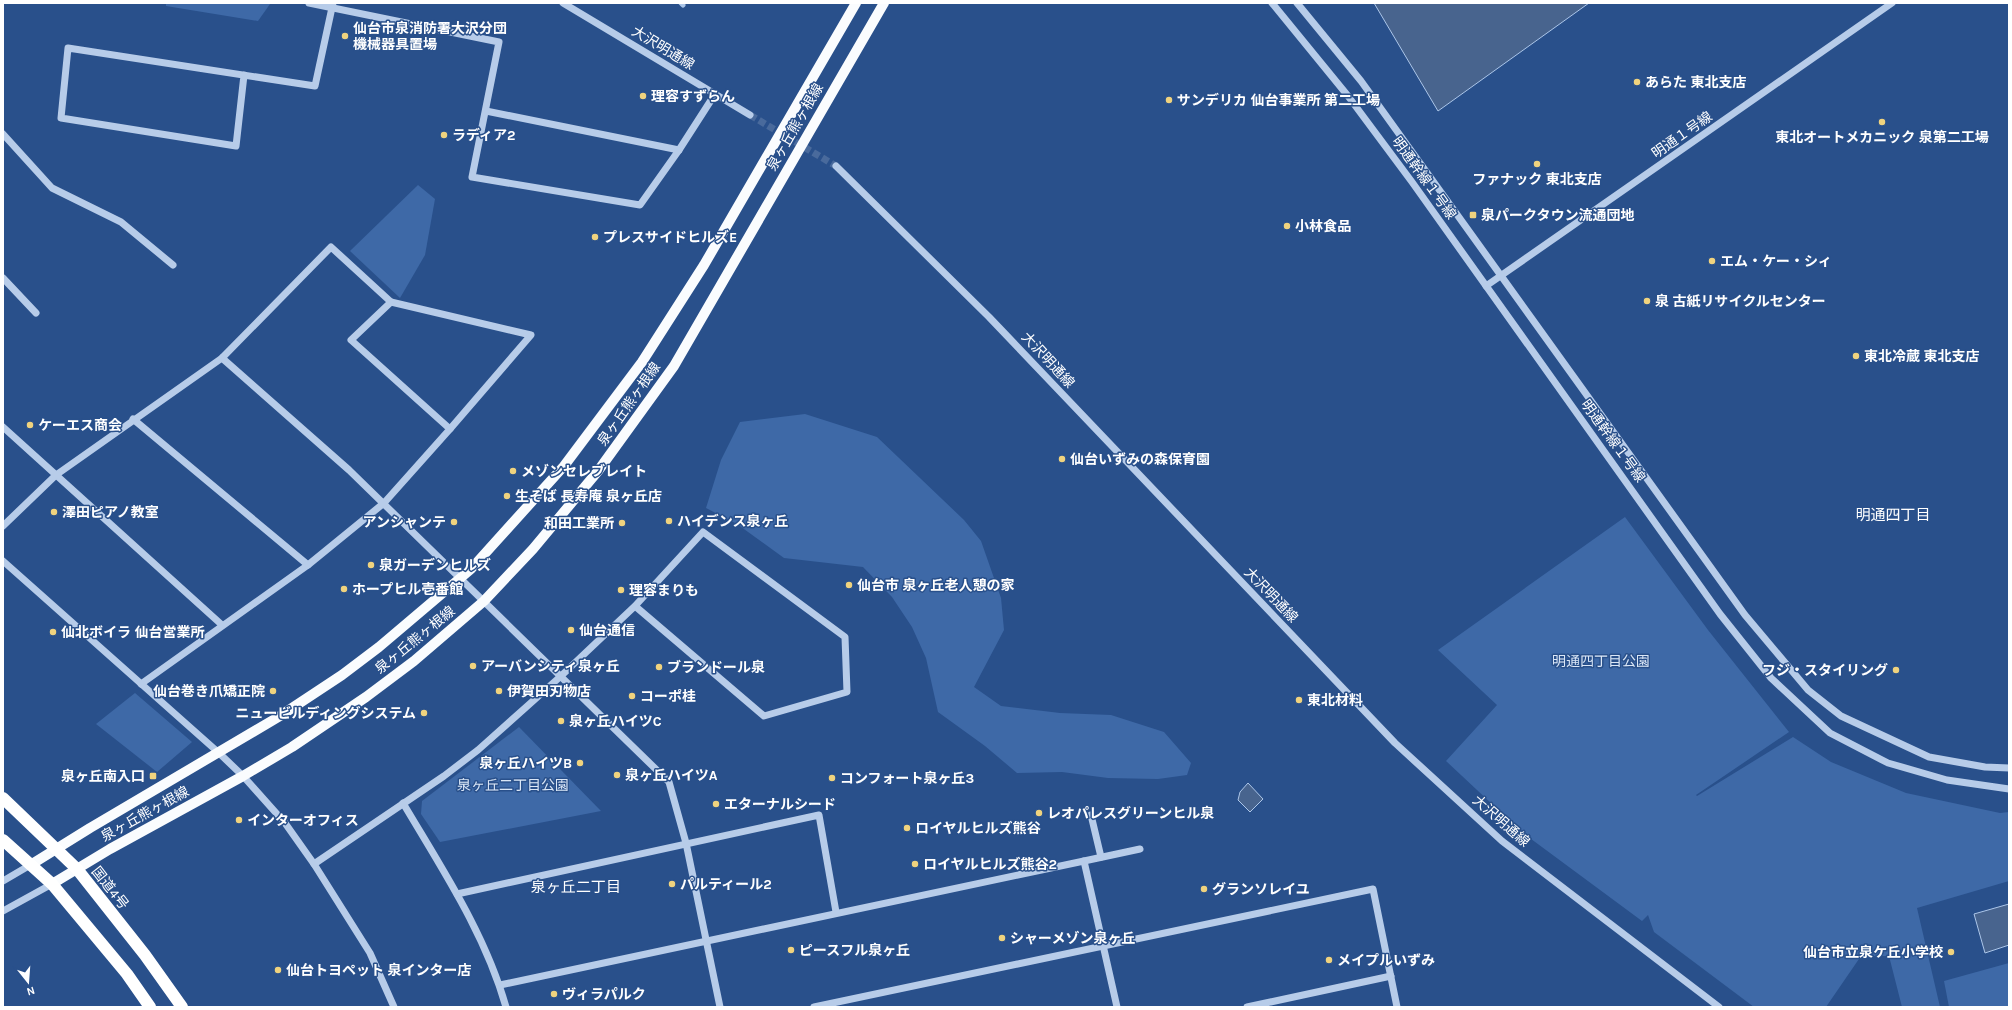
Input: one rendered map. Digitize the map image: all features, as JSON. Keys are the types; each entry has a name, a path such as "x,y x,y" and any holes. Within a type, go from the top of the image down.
{"highway":[{"name":"国道4号","path":"3,798 57,848 76,869 145,955 182,1007"},
{"path":"3,840 32,864 52,884 128,974 150,1007"}],"main road":[{"name":"泉ヶ丘熊ヶ根線","path":"32,864 280,716 342,675 379,647 460,579 564,466 642,362 704,265 856,3"},
{"name":"泉ヶ丘熊ヶ根線","path":"52,884 292,747 366,698 414,662 484,601 533,549 572,504 635,421 674,366 884,3"}],"street":[{"path":"309,3 333,5 499,42 472,177 640,205 679,150 715,94"},
{"name":"大沢明通線","path":"563,3 750,115"},
{"name":"明通幹線１号線","path":"1272,3 1348,96 1486,286 1720,614 1771,678 1830,733 1888,763 1947,780 2009,789"},
{"path":"1297,3 1361,81 1745,615 1808,690 1841,716 1930,757 1985,767 2009,768"},
{"name":"明通１号線","path":"1486,286 1892,3"},
{"path":"244,75 236,146 61,118 68,48 244,75 315,86 333,5"},
{"path":"486,111 679,150"},
{"path":"3,134 52,188 121,222 173,265"},
{"name":"大沢明通線","path":"836,166 989,317 1395,743 1502,841 1719,1007"},
{"path":"3,526 56,475 133,419 222,358 331,247 391,302 530,335 450,429 384,503 308,565 141,684"},
{"path":"3,278 36,313"},
{"path":"391,302 351,340 450,429"},
{"path":"222,358 349,470 384,503 669,782 686,843 720,1007"},
{"path":"133,419 308,565"},
{"path":"3,427 222,626"},
{"path":"314,864 444,776 478,750 561,676 635,606 703,532 845,637 847,692 764,716 635,606"},
{"path":"3,561 219,753 243,776 286,823 314,864 370,954 394,1007"},
{"path":"403,803 476,927 500,985 506,1007"},
{"path":"457,894 819,814 836,912"},
{"path":"1091,815 1101,857"},
{"path":"500,985 836,912 1140,850"},
{"path":"1084,861 1117,1007"},
{"path":"3,881 32,864"},
{"path":"3,911 52,884"},
{"path":"814,1007 1373,889 1397,1007"},
{"path":"1247,1007 1391,976"}],"green space":[{"path":"166,3 270,4 258,21 166,6"},
{"path":"418,185 435,199 425,255 400,298 350,251"},
{"path":"805,414 877,437 964,520 981,541 1001,598 1004,630 974,687 1001,706 1060,713 1111,715 1164,732 1191,763 1187,775 1158,779 1108,778 1062,772 1017,773 985,746 938,712 926,658 912,627 892,597 863,567 784,558 737,524 706,508 721,460 740,422"},
{"name":"明通四丁目公園","path":"1625,517 1708,630 1789,732 1696,795 1697,796 1793,737 1831,762 1906,793 2000,813 2009,812 2009,881 1917,908 1940,1007 1902,1007 1889,956 1861,956 1826,1007 1754,1007 1654,932 1648,915 1642,921 1523,833 1446,761 1497,705 1438,650"},
{"path":"135,693 192,742 157,772 96,724"},
{"name":"泉ヶ丘二丁目公園","path":"519,727 601,811 440,842 421,814 422,801"},
{"path":"2009,963 2009,1007 1949,1007 1944,981"}],"shaded area":[{"path":"1374,3 1589,3 1438,111"},
{"path":"1248,783 1263,799 1250,812 1238,800 1240,792"},
{"path":"2009,904 2009,945 1985,953 1974,914"}],"tunnel":[{"path":"750,115 836,166"}],"place":[{"name":"仙台市泉消防署大沢分団 機械器具置場","path":"345,36"},
{"name":"あらた 東北支店","path":"1637,82"},
{"name":"理容すずらん","path":"643,96"},
{"name":"サンデリカ 仙台事業所 第二工場","path":"1169,100"},
{"name":"東北オートメカニック 泉第二工場","path":"1882,122"},
{"name":"ラディア2","path":"444,135"},
{"name":"ファナック 東北支店","path":"1537,164"},
{"name":"泉パークタウン流通団地","path":"1473,215"},
{"name":"小林食品","path":"1287,226"},
{"name":"プレスサイドヒルズE","path":"595,237"},
{"name":"エム・ケー・シィ","path":"1712,261"},
{"name":"泉 古紙リサイクルセンター","path":"1647,301"},
{"name":"東北冷蔵 東北支店","path":"1856,356"},
{"name":"ケーエス商会","path":"30,425"},
{"name":"仙台いずみの森保育園","path":"1062,459"},
{"name":"メゾンセレブレイト","path":"513,471"},
{"name":"生そば 長寿庵 泉ヶ丘店","path":"507,496"},
{"name":"澤田ピアノ教室","path":"54,512"},
{"name":"ハイデンス泉ヶ丘","path":"669,521"},
{"name":"アンシャンテ","path":"454,522"},
{"name":"和田工業所","path":"622,523"},
{"name":"泉ガーデンヒルズ","path":"371,565"},
{"name":"仙台市 泉ヶ丘老人憩の家","path":"849,585"},
{"name":"ホープヒル壱番館","path":"344,589"},
{"name":"理容まりも","path":"621,590"},
{"name":"仙台通信","path":"571,630"},
{"name":"仙北ボイラ 仙台営業所","path":"53,632"},
{"name":"アーバンシティ泉ヶ丘","path":"473,666"},
{"name":"ブランドール泉","path":"659,667"},
{"name":"フジ・スタイリング","path":"1896,670"},
{"name":"仙台巻き爪矯正院","path":"273,691"},
{"name":"伊賀田刃物店","path":"499,691"},
{"name":"コーポ桂","path":"632,696"},
{"name":"東北材料","path":"1299,700"},
{"name":"ニュービルディングシステム","path":"424,713"},
{"name":"泉ヶ丘ハイツC","path":"561,721"},
{"name":"泉ヶ丘ハイツB","path":"580,763"},
{"name":"泉ヶ丘ハイツA","path":"617,775"},
{"name":"泉ヶ丘南入口","path":"153,776"},
{"name":"コンフォート泉ヶ丘3","path":"832,778"},
{"name":"エターナルシード","path":"716,804"},
{"name":"レオパレスグリーンヒル泉","path":"1039,813"},
{"name":"インターオフィス","path":"239,820"},
{"name":"ロイヤルヒルズ熊谷","path":"907,828"},
{"name":"ロイヤルヒルズ熊谷2","path":"915,864"},
{"name":"パルティール2","path":"672,884"},
{"name":"グランソレイユ","path":"1204,889"},
{"name":"シャーメゾン泉ヶ丘","path":"1002,938"},
{"name":"ピースフル泉ヶ丘","path":"791,950"},
{"name":"仙台市立泉ケ丘小学校","path":"1951,952"},
{"name":"メイプルいずみ","path":"1329,960"},
{"name":"仙台トヨペット 泉インター店","path":"278,970"},
{"name":"ヴィラパルク","path":"554,994"}],"district":[{"name":"明通四丁目","path":"1893,515"},
{"name":"泉ヶ丘二丁目","path":"576,887"}]}
